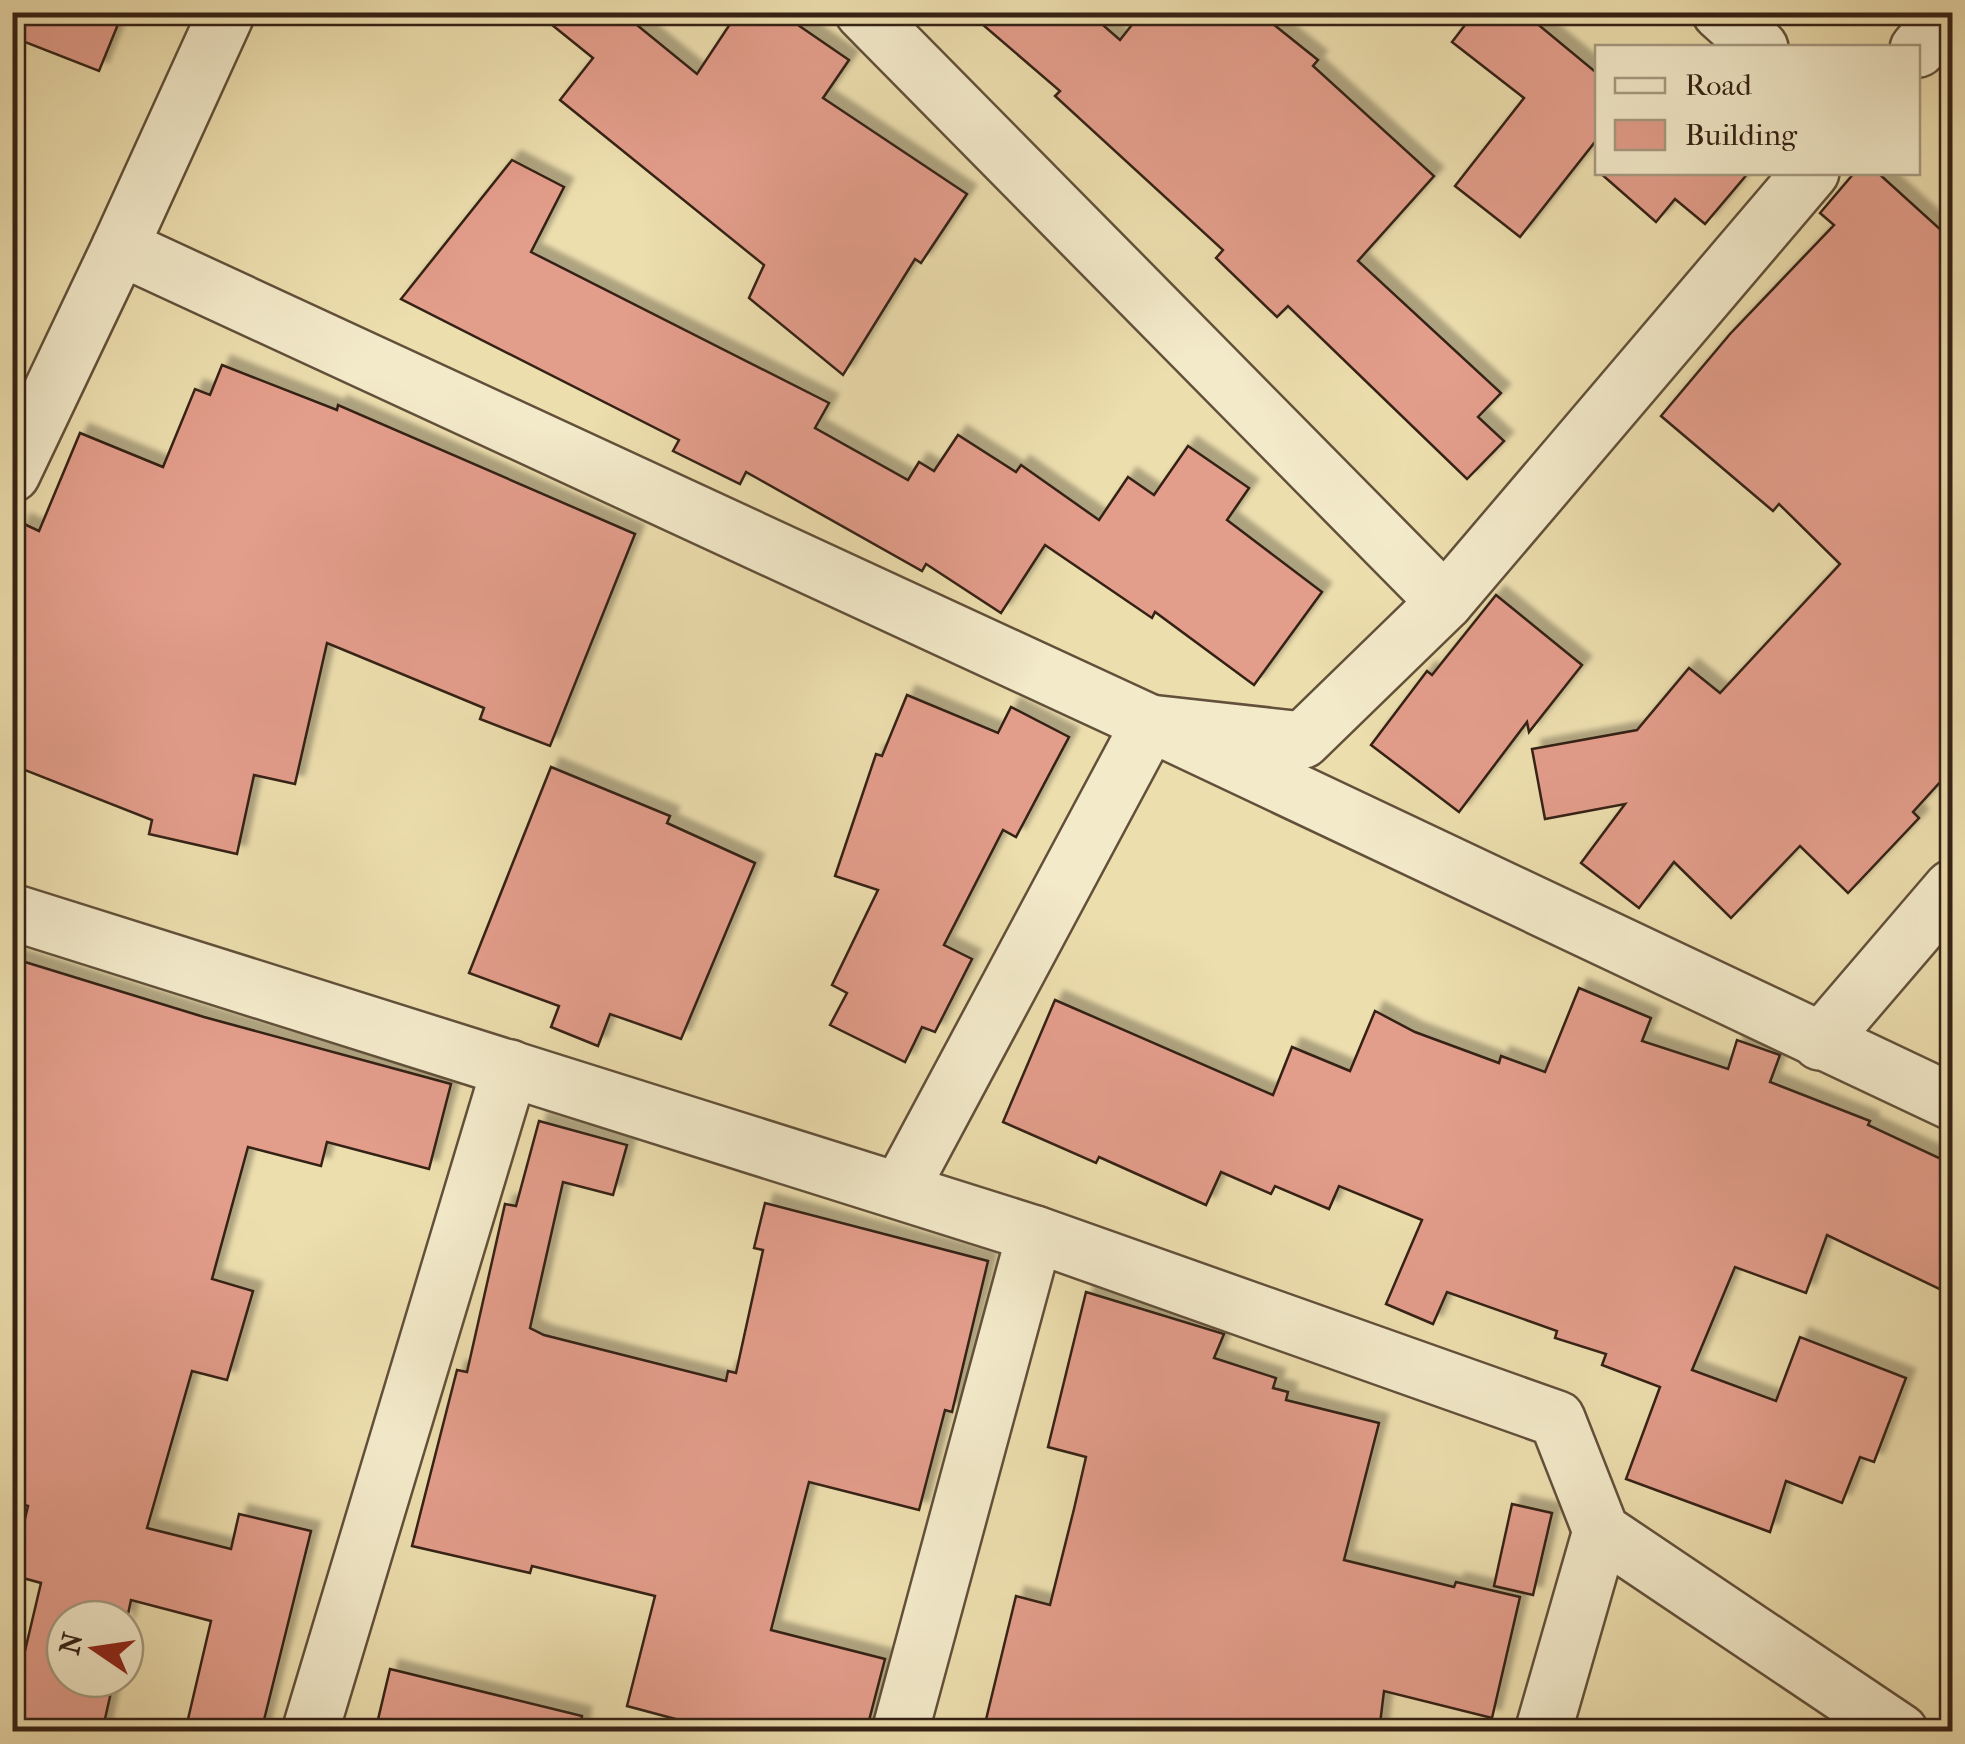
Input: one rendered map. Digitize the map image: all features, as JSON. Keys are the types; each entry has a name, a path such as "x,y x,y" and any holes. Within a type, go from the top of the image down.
{"street":[{"path":"12,474 227,12"},
{"path":"863,12 1445,602"},
{"path":"1720,12 1757,45"},
{"path":"1920,47 1949,12"},
{"path":"1150,723 1303,740 1445,602 1808,175"},
{"path":"120,247 1150,723 1952,1102"},
{"path":"900,1190 1150,723"},
{"path":"1820,1042 1952,888"},
{"path":"12,912 1035,1234 1557,1419 1601,1531 1900,1732"},
{"path":"310,1732 510,1068"},
{"path":"900,1732 1035,1234"},
{"path":"1544,1732 1601,1531"}],"building":[{"path":"12,12 123,12 99,71 12,37"},
{"path":"536,12 621,12 697,74 738,12 779,12 849,60 823,98 967,194 921,263 915,259 843,375 749,298 764,265 560,100 593,58"},
{"path":"968,12 1088,12 1120,40 1142,12 1258,12 1318,60 1313,66 1434,176 1358,261 1501,393 1478,417 1504,441 1467,479 1288,306 1277,317 1216,258 1223,250 1055,96 1060,91"},
{"path":"1475,12 1523,12 1595,72 1595,142 1520,237 1455,186 1524,98 1452,42"},
{"path":"512,160 564,187 531,252 829,403 815,428 908,480 919,462 934,471 958,435 1016,472 1021,465 1099,520 1128,477 1154,495 1188,446 1249,488 1227,520 1322,592 1254,685 1155,612 1152,618 1045,545 1001,613 926,564 922,571 746,472 740,484 673,451 679,440 401,299"},
{"path":"1602,175 1746,175 1705,224 1675,199 1656,222"},
{"path":"1852,175 1880,175 1952,240 1952,769 1913,812 1919,818 1848,893 1800,846 1731,918 1674,862 1639,908 1581,863 1625,804 1545,819 1532,749 1637,730 1689,668 1720,693 1840,564 1779,504 1773,511 1661,416 1730,334 1834,225 1820,213"},
{"path":"222,365 337,410 338,405 635,534 550,746 480,719 484,708 327,643 295,784 254,775 237,854 149,834 152,820 12,765 12,545 22,523 39,531 80,433 163,467 195,389 210,395"},
{"path":"1496,595 1582,665 1529,732 1527,722 1459,812 1371,745 1427,671 1432,675"},
{"path":"907,695 998,733 1011,707 1069,737 1016,837 1003,830 944,945 972,959 935,1032 922,1027 905,1062 830,1025 847,993 832,985 878,890 835,876 876,754 882,756"},
{"path":"551,767 670,816 667,823 755,863 681,1039 610,1014 598,1046 551,1027 559,1006 469,973"},
{"path":"12,958 204,1017 451,1084 429,1169 327,1142 321,1166 248,1147 212,1279 253,1291 227,1380 192,1371 147,1528 231,1549 239,1514 311,1531 261,1732 185,1732 211,1621 145,1604 145,1599 45,1599 45,1699 109,1699 102,1732 12,1732 12,1706 41,1583 12,1575 28,1506 12,1502"},
{"path":"1579,988 1651,1018 1642,1041 1728,1069 1737,1040 1780,1055 1770,1082 1870,1121 1868,1125 1952,1164 1952,1295 1827,1235 1806,1293 1735,1267 1692,1370 1776,1401 1800,1337 1906,1378 1874,1462 1860,1457 1842,1503 1786,1481 1770,1532 1626,1479 1660,1387 1602,1365 1606,1354 1555,1338 1557,1331 1447,1292 1433,1324 1386,1304 1422,1220 1339,1186 1329,1209 1275,1186 1271,1194 1221,1172 1206,1205 1099,1157 1096,1163 1003,1122 1055,1000 1273,1095 1292,1047 1350,1071 1375,1011 1415,1032 1499,1063 1501,1056 1545,1072"},
{"path":"539,1121 627,1145 613,1195 563,1182 530,1328 544,1335 726,1381 728,1371 736,1373 763,1250 754,1248 765,1203 988,1261 952,1412 945,1410 919,1510 809,1482 771,1630 885,1659 866,1732 724,1732 627,1706 655,1596 532,1566 530,1573 412,1546 457,1370 467,1372 505,1204 516,1206"},
{"path":"1086,1292 1224,1334 1214,1358 1276,1378 1273,1388 1288,1392 1286,1400 1379,1423 1344,1560 1454,1587 1456,1582 1520,1597 1492,1718 1384,1691 1379,1732 983,1732 1016,1596 1050,1605 1074,1509 1086,1457 1048,1447"},
{"path":"1512,1504 1552,1513 1533,1595 1494,1586"},
{"path":"390,1669 582,1716 580,1732 375,1732"}]}
